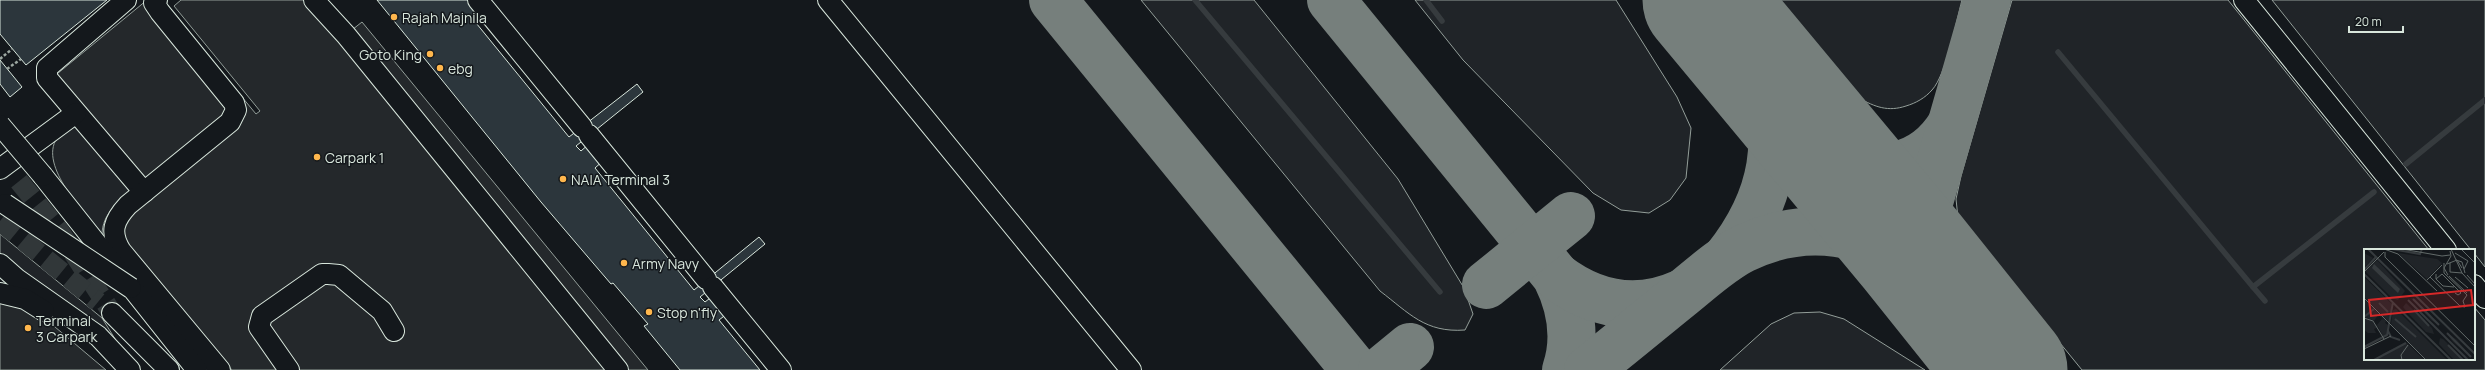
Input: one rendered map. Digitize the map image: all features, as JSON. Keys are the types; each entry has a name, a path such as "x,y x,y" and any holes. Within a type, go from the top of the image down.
{"lane":[{"path":"126,0 47,68 47,78 144,192"},
{"path":"314,0 346,35 618,370"},
{"path":"478,0 781,370"},
{"path":"828,0 1131,370"},
{"path":"2244,0 2445,249"},
{"path":"155,1 234,103 236,110 230,122 128,205 113,226 116,243 220,370"},
{"path":"0,169 76,113"},
{"path":"0,125 197,370"},
{"path":"0,198 5,204 131,288"},
{"path":"0,264 98,336 130,370"},
{"path":"289,370 259,327 259,320 262,316 322,274 339,275 348,282 382,311 394,331"},
{"path":"2475,286 2485,298"},
{"path":"0,293 16,288 43,296"},
{"path":"0,293 25,299 37,306 90,347 125,370"},
{"path":"135,370 112,313 169,370"}],"path":[{"path":"0,59 12,49"},
{"path":"7,69 21,59"}],"shaded area":[{"name":"Carpark 1","path":"147,0 162,0 256,114 260,111 174,6 181,0 304,0 338,41 362,22 648,370 232,370 131,251 123,235 127,219 146,200 46,83"},
{"path":"1141,0 1254,0 1398,179 1464,288 1473,314 1465,330 1451,330 1428,325 1409,314 1380,291"},
{"path":"1415,0 1616,0 1677,97 1691,128 1686,178 1670,200 1649,213 1621,210 1593,193 1463,60"},
{"path":"1780,0 1962,0 1946,61 1937,83 1929,93 1920,100 1906,106 1893,109 1882,108 1859,98"},
{"path":"2012,0 2228,0 2428,249 2364,249 2364,360 2475,360 2475,308 2485,320 2485,370 2082,370 1958,218 1956,199 1961,176"},
{"path":"2272,0 2485,0 2485,267 2475,254 2475,249 2470,249"},
{"path":"77,119 135,187 118,202 108,214 103,227 102,235 66,189 54,162 53,149 57,138"},
{"path":"0,234 102,318 127,358 12,266 0,254"},
{"name":"Terminal 3 Carpark","path":"0,287 42,316 106,370 0,370"},
{"path":"1820,312 1844,319 1925,370 1720,370 1771,324 1794,313"}],"building":[{"path":"0,0 107,0 26,65 0,34"},
{"name":"NAIA Terminal 3","path":"377,0 472,0 480,10 472,18 569,137 637,84 643,92 576,146 581,151 590,143 604,160 595,168 694,290 759,237 765,244 700,297 705,302 714,295 728,313 719,320 760,370 680,370 644,326 648,324 613,283 611,284 541,202"},
{"path":"0,60 22,87 10,97 0,84"}],"waterway":[{"path":"1195,0 1440,292"},
{"path":"1426,0 1442,21"},
{"path":"2058,52 2253,287"},
{"path":"2406,164 2485,100"},
{"path":"2265,301 2253,287 2374,192"}],"taxiway":[{"path":"1053,0 1355,370"},
{"path":"1331,0 1556,276 1569,310 1571,322 1571,346 1566,370"},
{"path":"1931,275 1922,253 1922,227 1987,0"},
{"path":"1726,259 1742,236 1755,213 1764,190 1770,166 1772,142 1771,117 1765,91 1756,65"},
{"path":"1831,152 1847,160 1864,165 1881,167 1897,165 1913,160 1927,152 1940,140 1951,125"},
{"path":"1486,285 1571,216"},
{"path":"1588,370 1727,258 1743,249 1772,238 1801,232 1830,232 1858,237 1884,247 1909,262 1932,280 1952,303"},
{"path":"1556,276 1586,294 1617,303 1649,303 1682,293"},
{"path":"1382,370 1410,347"}],"runway":[{"path":"1703,0 1911,250 2007,370"}],"tunnel":[{"path":"0,158 58,229 112,313"},
{"path":"0,221 98,302"}],"place":[{"name":"Rajah Majnila","path":"394,17"},
{"name":"Goto King","path":"430,54"},
{"name":"ebg","path":"440,68"},
{"name":"Carpark 1","path":"317,157"},
{"name":"NAIA Terminal 3","path":"563,179"},
{"name":"Army Navy","path":"624,263"},
{"name":"Stop n'fly","path":"649,312"},
{"name":"Terminal 3 Carpark","path":"28,328"}]}
